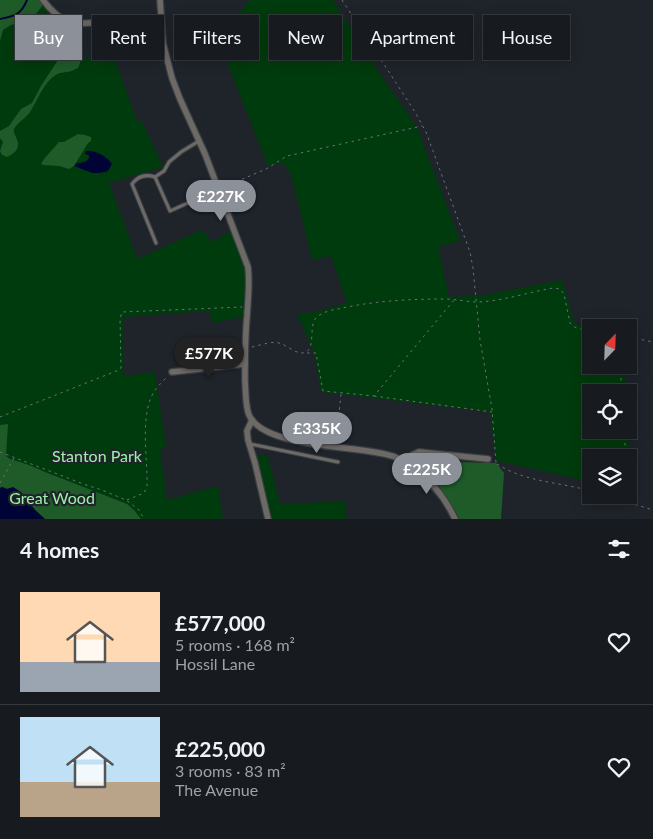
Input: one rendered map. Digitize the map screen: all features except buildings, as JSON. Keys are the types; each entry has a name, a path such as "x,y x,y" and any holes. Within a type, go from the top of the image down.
{"street":[{"path":"43,0 54,14 67,22 92,24"},
{"path":"160,0 161,15"},
{"path":"164,48 180,99 200,141 248,267 250,284 245,364 246,402 251,417 267,431 282,437 302,442 394,456 421,474 437,490 456,519"},
{"path":"172,372 245,364"},
{"path":"251,417 247,432 268,519"},
{"path":"406,465 412,455 419,452 488,459"}],"lane":[{"path":"156,243 132,184 136,179 145,176 155,176 164,171 169,162 181,152 200,141"},
{"path":"155,176 170,210 219,189"},
{"path":"249,444 338,462"}],"path":[{"path":"342,0 423,126 470,252 480,340 492,412 496,463 531,479 582,489"},
{"path":"219,189 266,169 287,156 423,126"},
{"path":"306,352 310,347 314,320 318,316 325,312 353,306 384,302 430,299 476,302 558,288 563,291 570,323 572,326 582,329"},
{"path":"374,396 454,300"},
{"path":"0,417 119,370 120,319 122,312 248,308"},
{"path":"638,339 653,342"},
{"path":"245,348 278,342 300,353 316,353 322,391 492,412"},
{"path":"126,500 144,493 147,487 146,428 149,402 155,390 172,372"},
{"path":"336,446 341,393"},
{"path":"0,452 126,500 139,510 144,519"},
{"path":"0,483 14,457"},
{"path":"634,504 653,510"}],"green space":[{"path":"0,0 40,0 43,5 35,15 15,15 15,24 3,30 0,41"},
{"path":"249,0 333,0 352,30 352,60 371,60 418,130 460,241 438,247 449,297 484,295 562,280 575,324 582,325 582,374 625,374 625,384 582,384 582,439 628,439 629,449 582,449 582,480 498,461 496,463 490,412 321,392 314,352 297,314 315,312 347,303 331,256 312,260 291,174 283,163 268,166 226,60 259,60 259,15 238,15"},
{"path":"43,5 50,15 35,15"},
{"path":"15,23 15,60 61,60 32,103 21,109 9,126 0,131 0,41 3,31"},
{"name":"Stanton Park","path":"92,56 92,60 115,60 138,123 142,121 163,167 109,183 137,259 202,230 212,242 231,231 244,268 247,282 243,317 212,323 209,311 124,317 123,376 155,372 166,447 160,450 167,500 218,486 223,519 0,519 0,151 2,155 15,153 13,138 16,125 26,117 45,86 54,76 73,69 81,60"},
{"path":"58,60 81,60 78,68 70,72 60,73 50,80 30,112 14,129 18,143 16,150 7,157 2,155 0,151 3,142 0,138 0,131 9,126 21,109 32,103"},
{"path":"78,134 91,137 91,141 74,166 69,169 41,164 59,142 64,142"},
{"path":"0,138 3,142 0,151"},
{"name":"Great Wood","path":"8,424 6,456 10,459 127,504 141,519 45,519 21,492 10,488 0,488 0,425"},
{"path":"267,454 280,504 345,501 346,519 266,519 251,457"},
{"path":"410,461 496,463 504,473 501,519 453,519 432,491 406,467"}],"shaded area":[{"path":"86,151 101,154 107,158 112,164 108,171 94,173 74,166 77,163 87,161 89,155 85,154"},
{"path":"13,487 21,492 45,519 0,519 0,488 7,489"}],"waterway":[{"path":"0,19 20,12 27,0"}]}
